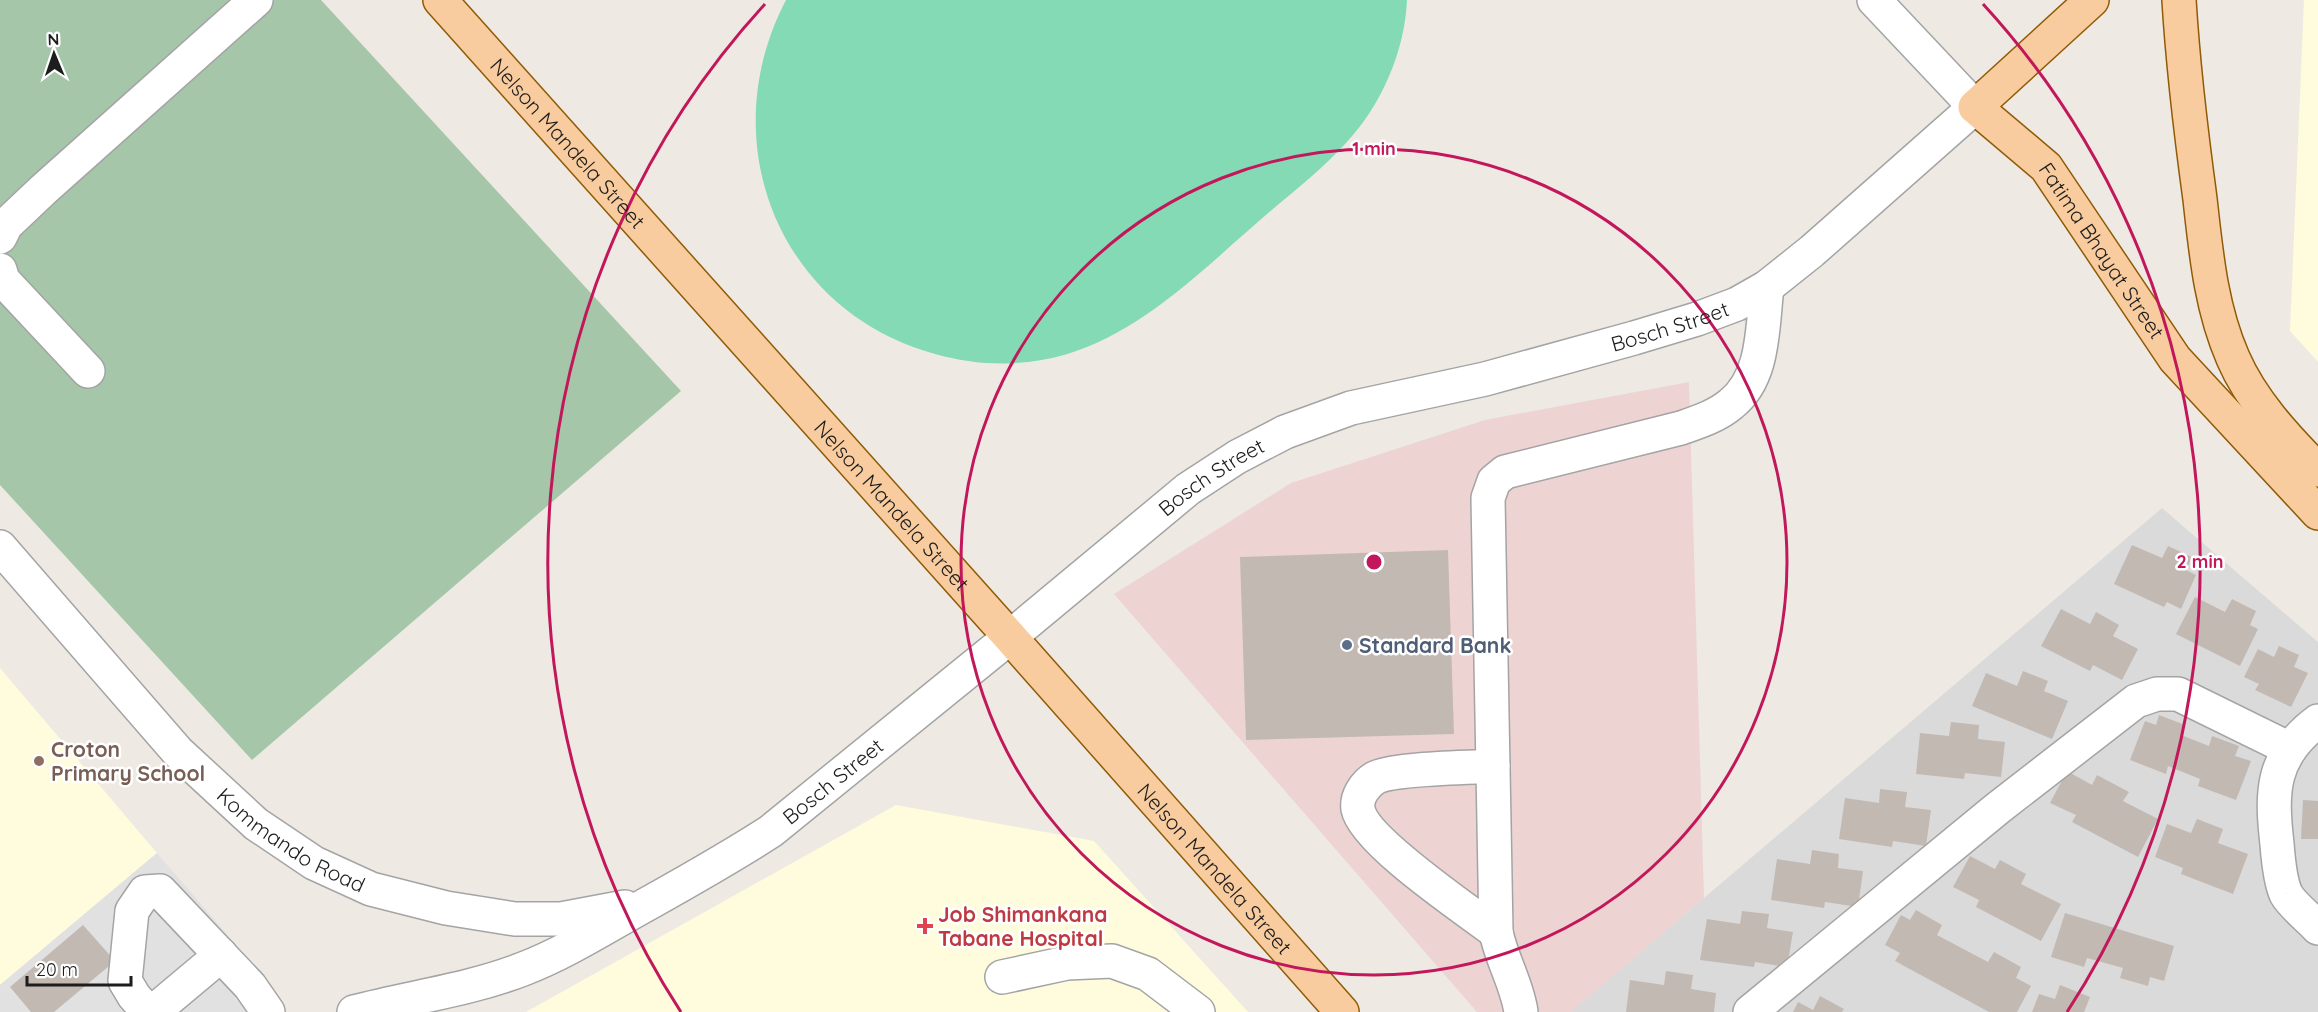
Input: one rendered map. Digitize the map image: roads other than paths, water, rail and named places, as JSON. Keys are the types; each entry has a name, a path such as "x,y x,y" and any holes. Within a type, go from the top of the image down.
{"main road":[{"name":"Nelson Mandela Street","path":"440,0 1342,1012"},
{"name":"Bosch Street","path":"1975,107 2092,0"},
{"path":"2179,0 2196,169 2217,316 2233,360 2259,402 2318,470"},
{"name":"Fatima Bhayat Street","path":"1975,107 2046,166 2175,359 2318,513"}],"street":[{"path":"0,237 6,225 43,190 256,0"},
{"name":"Fatima Bhayat Street","path":"1875,0 1975,107"},
{"name":"Bosch Street","path":"354,1012 404,999 471,987 524,969 569,949 704,873 771,831 1188,489 1237,457 1285,432 1351,408 1485,379 1696,320 1737,304 1767,287 1812,251 1975,107"},
{"path":"0,270 3,280 88,370"},
{"path":"1521,1012 1518,996 1501,955 1497,932 1488,498 1494,481 1505,472 1681,428 1731,405 1748,387 1758,364 1767,287"},
{"name":"Kommando Road","path":"0,547 178,752 256,824 314,863 371,889 446,908 514,919 561,919 650,903"},
{"path":"1750,1012 1998,808 2136,701 2157,694 2178,694 2290,749"},
{"path":"2318,722 2290,749 2276,776 2272,807 2278,855 2302,892 2318,928"},
{"path":"1493,766 1399,773 1375,778 1361,791 1358,808 1368,828 1389,850 1497,932"},
{"path":"148,1012 125,981 132,911 145,892 160,891 250,986 268,1012"},
{"path":"153,1012 221,955"},
{"path":"1002,977 1067,963 1112,961 1148,974 1198,1012"},
{"path":"444,1012 471,987"}],"place":[{"name":"Standard Bank","path":"1347,645"},
{"name":"Croton Primary School","path":"39,761"},
{"name":"Job Shimankana Tabane Hospital","path":"925,926"}]}
